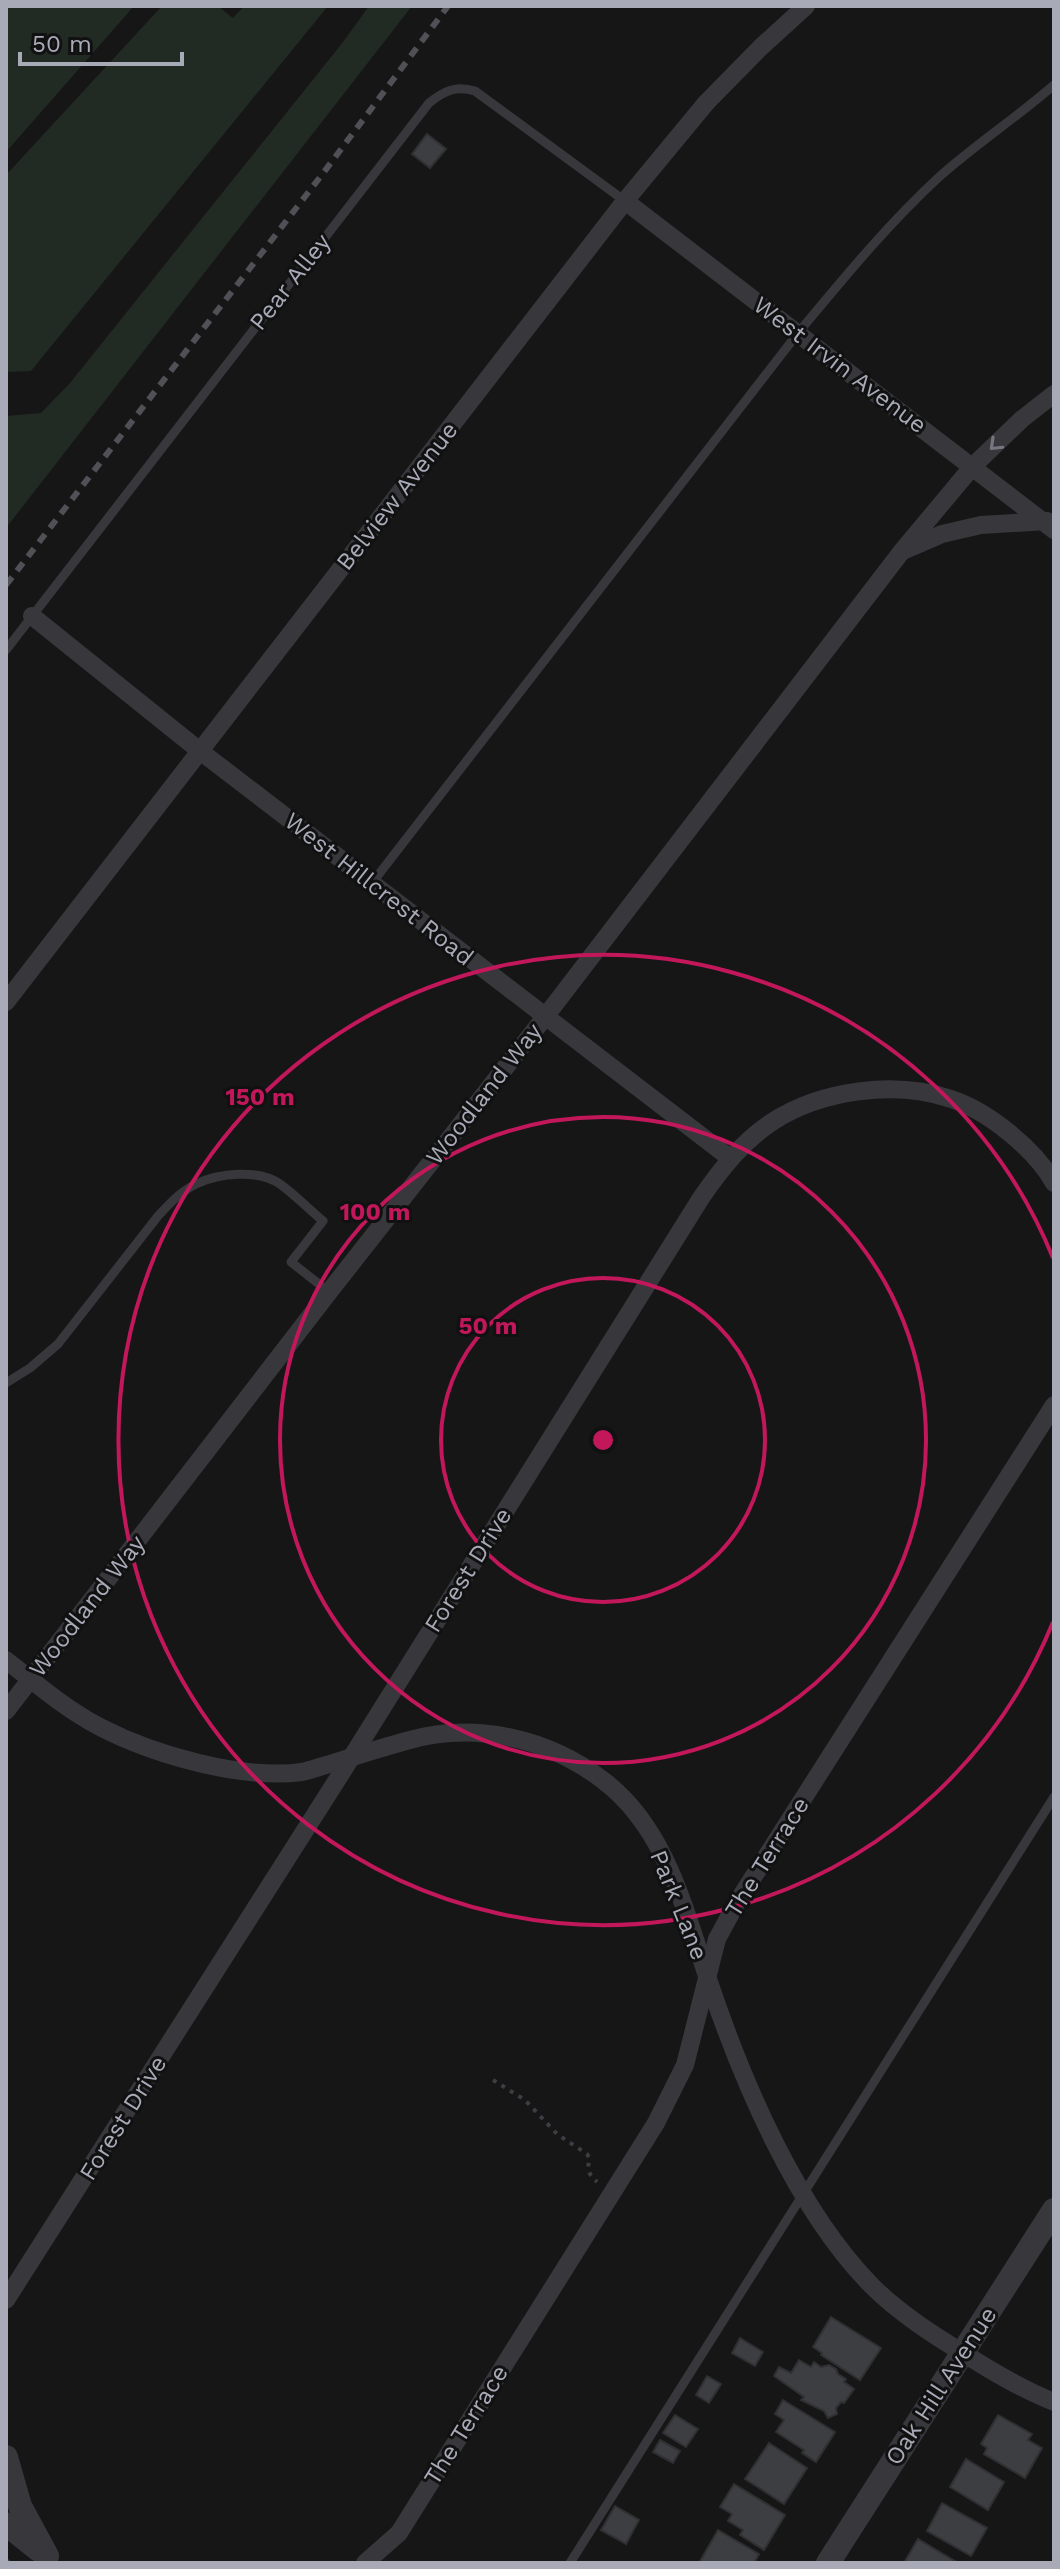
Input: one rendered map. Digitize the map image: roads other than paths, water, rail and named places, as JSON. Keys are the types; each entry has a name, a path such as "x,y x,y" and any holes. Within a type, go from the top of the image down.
{"street":[{"name":"Belview Avenue","path":"6,1002 625,201 706,103 806,6"},
{"name":"West Irvin Avenue","path":"625,201 1051,524"},
{"name":"Woodland Way","path":"6,1711 902,551 973,466 1022,419 1054,394"},
{"name":"Woodland Way","path":"902,551 942,534 981,525 1051,524"},
{"name":"West Hillcrest Road","path":"32,616 200,751 730,1158"},
{"name":"Forest Drive","path":"6,2300 351,1758 693,1211 730,1158 772,1122 806,1105 836,1095 874,1090 909,1091 951,1099 988,1117 1020,1142 1054,1183"},
{"name":"The Terrace","path":"386,2563 399,2533 656,2123 685,2065 717,1939 736,1904 1054,1405"},
{"name":"Park Lane","path":"6,1660 98,1726 148,1748 204,1764 250,1772 303,1772 412,1739 490,1733 519,1738 566,1757 606,1782 639,1816 664,1857 742,2072 804,2194 839,2247 871,2285 901,2311 1015,2385 1054,2402"},
{"name":"Oak Hill Avenue","path":"828,2563 1054,2210"},
{"path":"6,2457 20,2506 54,2559"},
{"path":"6,2524 54,2559"},
{"name":"The Terrace","path":"365,2563 399,2533"}],"lane":[{"path":"372,883 798,333 892,222 940,176 1054,85"},
{"name":"Pear Alley","path":"6,650 429,103 441,93 463,87 475,91 625,201"},
{"path":"6,1383 30,1368 58,1344 175,1198 196,1184 223,1176 257,1175 278,1183 323,1221 291,1262 329,1292"},
{"path":"570,2563 1054,1797"}],"railway":[{"path":"6,585 448,6"}]}
